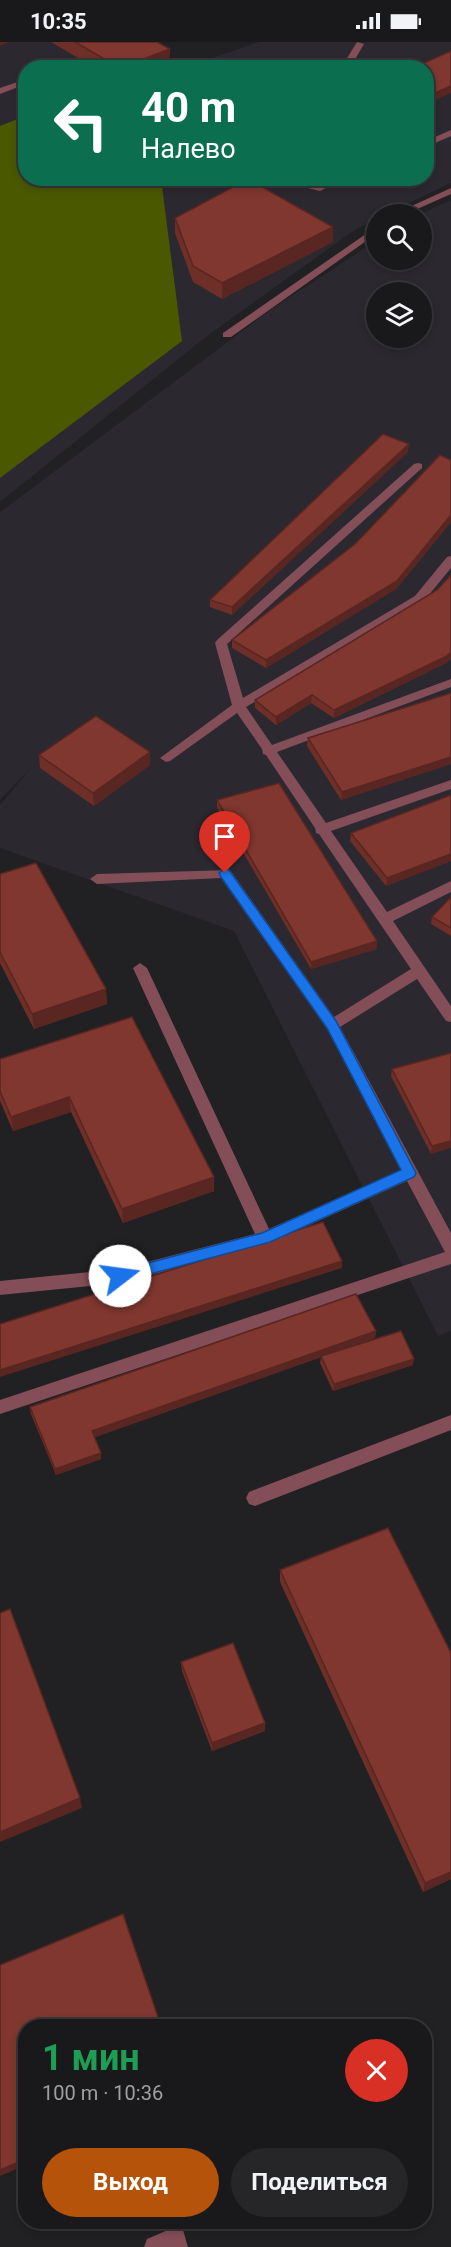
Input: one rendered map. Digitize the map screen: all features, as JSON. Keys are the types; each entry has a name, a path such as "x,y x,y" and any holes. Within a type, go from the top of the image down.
{"lane":[{"path":"80,60 126,42"},
{"path":"350,60 360,44"},
{"path":"0,91 18,84"},
{"path":"434,140 451,133"},
{"path":"422,204 451,191"},
{"path":"227,334 366,237"},
{"path":"418,466 221,643 238,706 451,1017"},
{"path":"166,758 238,706 419,599 451,560"},
{"path":"267,751 451,683"},
{"path":"321,830 451,784"},
{"path":"97,879 225,873 332,1025 451,1248"},
{"path":"385,919 451,886"},
{"path":"140,968 265,1238"},
{"path":"332,1025 420,970"},
{"path":"0,1288 120,1276 265,1238 409,1173"},
{"path":"0,1407 451,1257"},
{"path":"255,1498 451,1422"},
{"path":"155,2247 175,2238 177,2247"}],"shaded area":[{"path":"0,42 120,42 155,60 18,60 18,186 434,186 434,60 206,60 259,42 451,42 451,183 407,204 366,204 366,224 207,336 0,502"},
{"path":"451,200 451,1331 438,1336 234,931 0,848 0,805 31,768 0,800 0,512 273,308 366,248 366,270 432,270 432,209"}],"green space":[{"path":"18,119 18,186 162,186 182,341 0,478 0,126"}],"building":[{"path":"75,42 157,42 170,49 141,60 106,60"},
{"path":"451,51 451,86 434,93 434,60 431,60"},
{"path":"235,186 260,186 333,227 222,283 193,266 175,218"},
{"path":"383,434 409,444 232,607 210,600"},
{"path":"440,455 451,460 451,515 397,581 266,660 232,640 355,544"},
{"path":"451,575 451,652 445,657 334,710 312,695 276,717 255,700 437,590"},
{"path":"451,693 451,757 342,792 308,738"},
{"path":"96,716 150,752 93,793 39,755"},
{"path":"279,783 377,941 311,962 217,800"},
{"path":"451,795 451,854 387,878 351,833"},
{"path":"36,863 106,989 32,1014 0,952 0,874"},
{"path":"451,897 451,928 432,917"},
{"path":"132,1017 214,1177 122,1209 69,1097 11,1117 0,1091 0,1059"},
{"path":"451,1053 451,1141 432,1146 392,1069"},
{"path":"323,1222 342,1261 0,1370 0,1324"},
{"path":"356,1294 376,1331 92,1431 101,1453 55,1469 30,1407"},
{"path":"401,1331 414,1359 334,1384 321,1356"},
{"path":"388,1528 451,1653 451,1872 425,1883 280,1570"},
{"path":"10,1609 80,1798 0,1832 0,1613"},
{"path":"233,1643 265,1723 212,1743 181,1662"},
{"path":"123,1914 159,2019 18,2019 18,2162 0,2170 0,1965"}],"route":[{"path":"120,1276 265,1238 409,1173 332,1025 225,873"}]}
